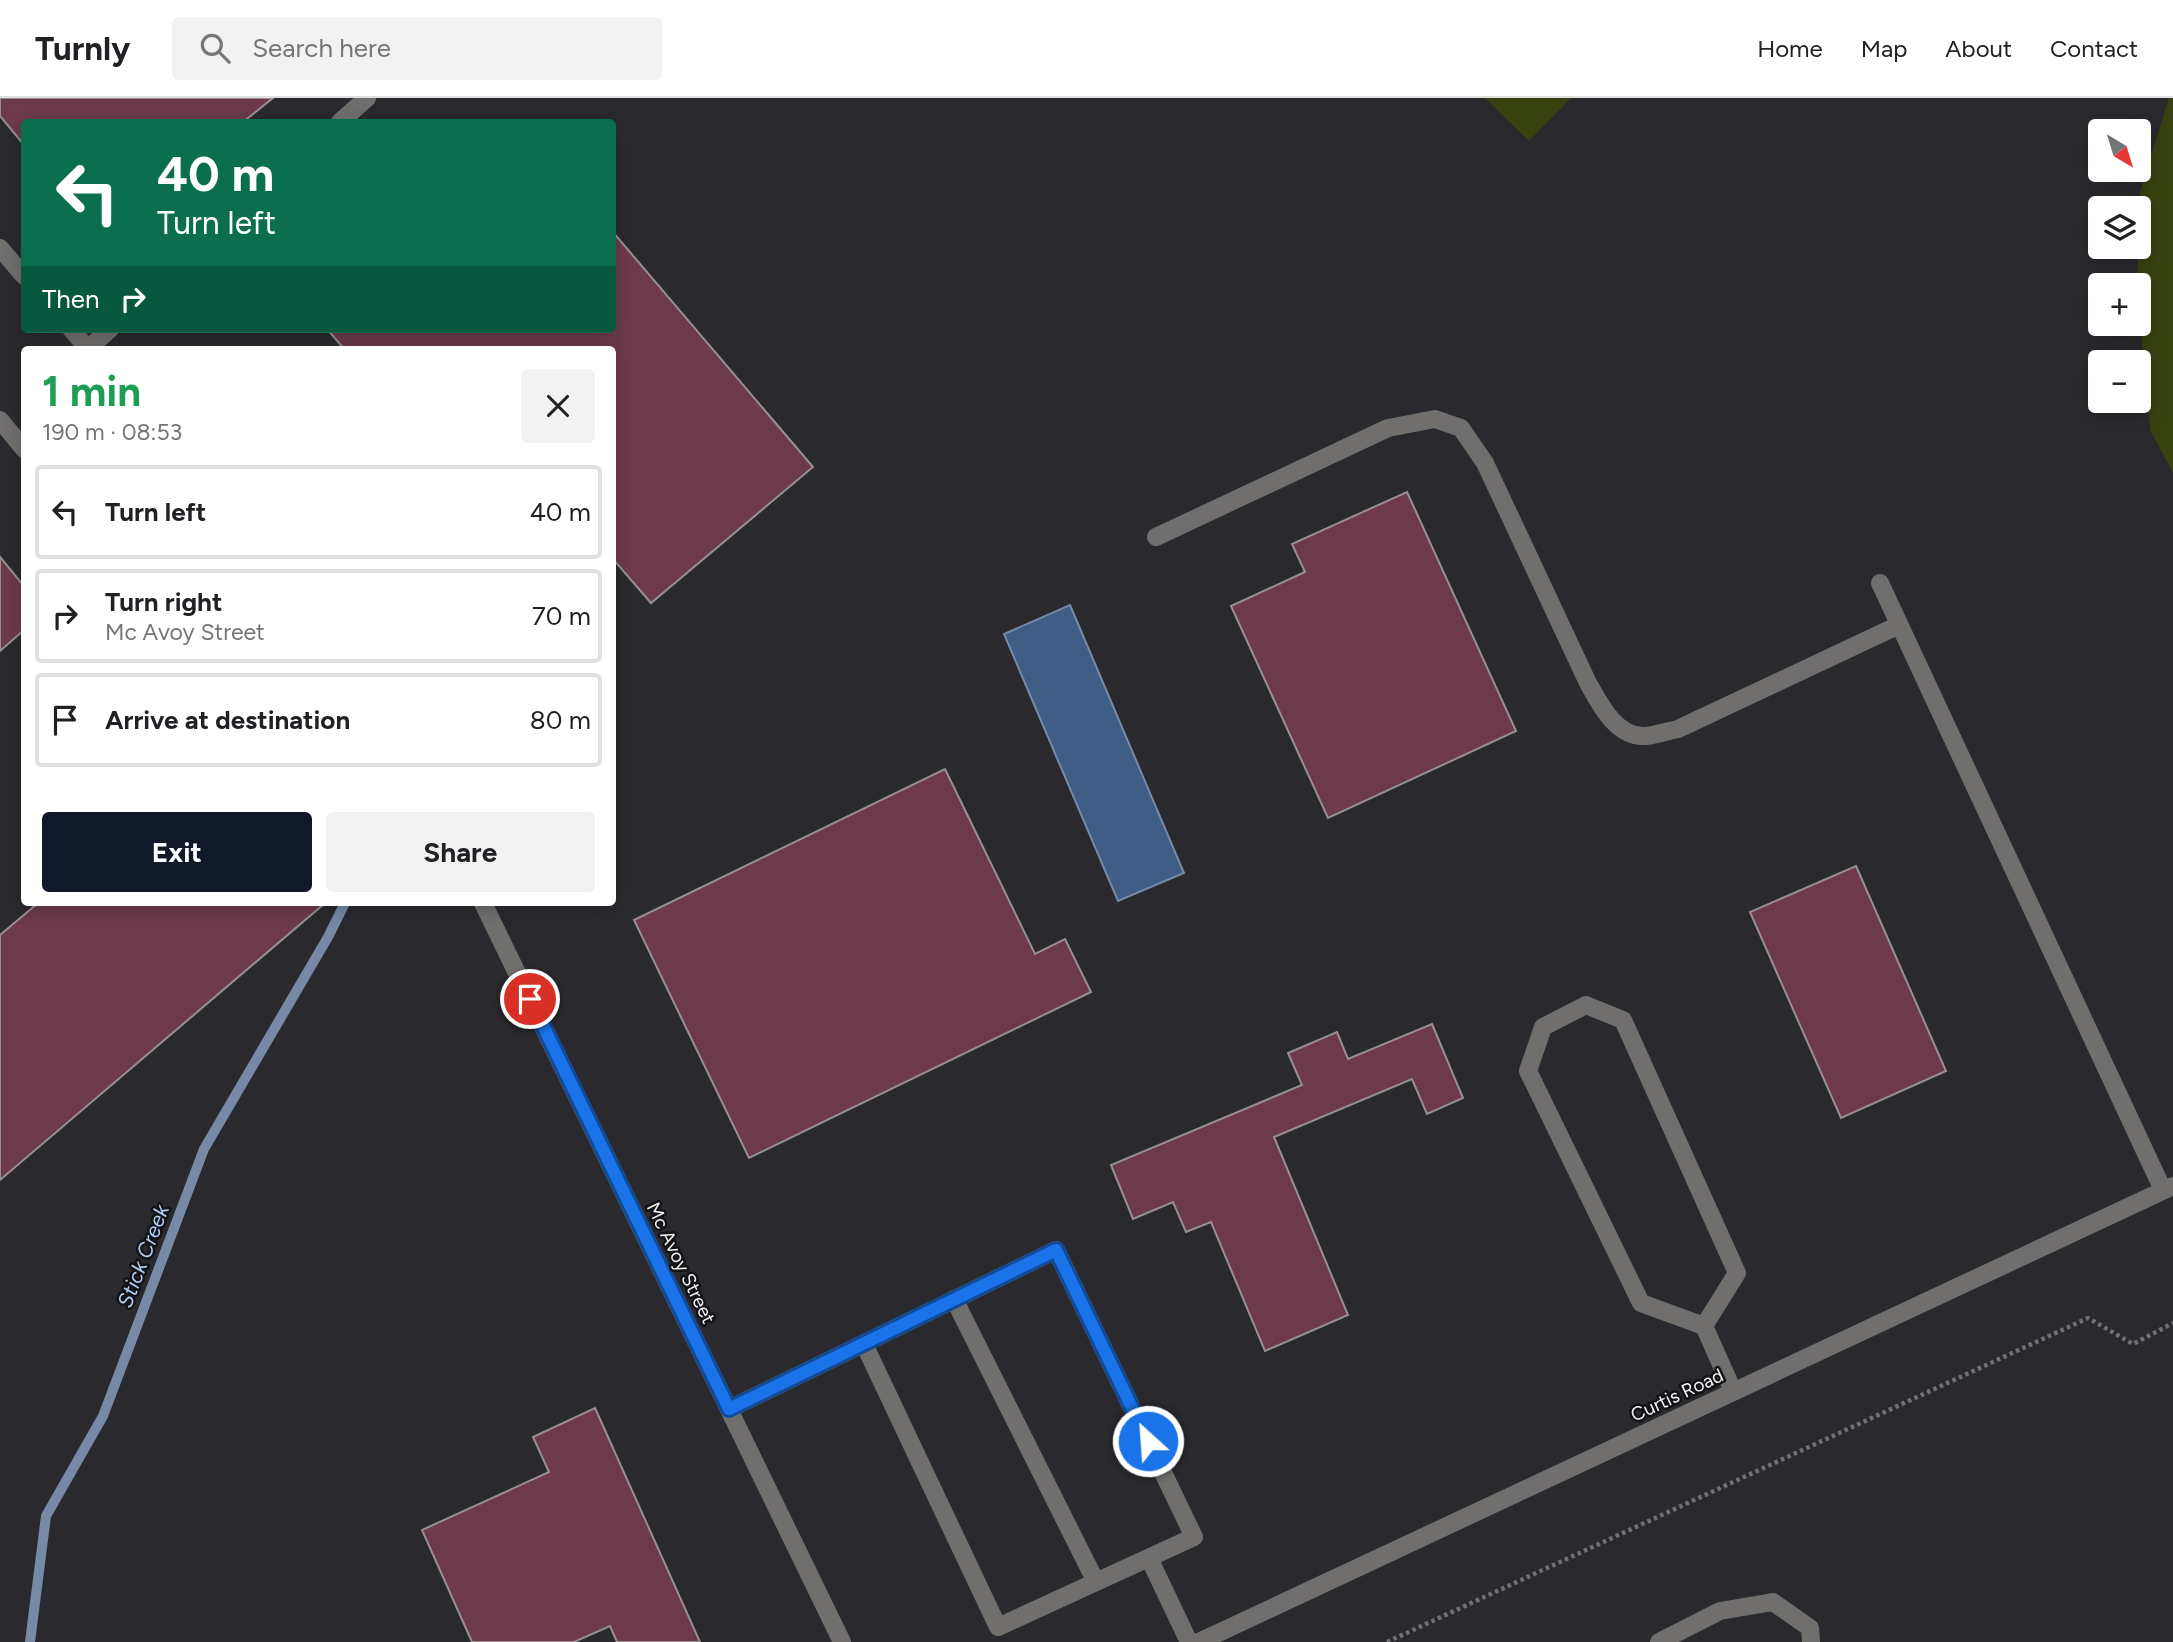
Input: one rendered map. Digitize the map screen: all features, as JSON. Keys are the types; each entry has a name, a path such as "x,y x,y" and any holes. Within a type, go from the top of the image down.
{"street":[{"path":"343,119 367,98"},
{"path":"0,248 21,272"},
{"path":"92,346 106,333"},
{"path":"1156,537 1388,428 1435,419 1461,428 1485,463 1588,683 1606,715 1622,730 1643,736 1678,729 1899,625"},
{"path":"0,420 21,445"},
{"path":"1880,583 2168,1188"},
{"name":"Mc Avoy Street","path":"484,906 842,1642"},
{"path":"1704,1326 1737,1273 1623,1020 1586,1005 1543,1027 1528,1072 1641,1303 1704,1326 1733,1391"},
{"name":"Curtis Road","path":"1199,1642 2168,1188"},
{"path":"729,1409 864,1343 954,1299 1056,1250 1194,1537 998,1626 864,1343"},
{"path":"954,1299 1096,1582"},
{"path":"1149,1558 1189,1642"},
{"path":"1660,1642 1720,1611 1773,1602 1810,1628 1811,1642"}],"path":[{"path":"1387,1642 2088,1318 2133,1345 2173,1324"}],"green space":[{"path":"1485,98 1571,98 1529,141"},
{"path":"2169,98 2173,98 2173,473 2150,430 2151,350 2143,350 2142,336 2151,336 2151,273 2137,273 2138,259 2151,259 2151,196 2140,196 2143,182 2151,182 2151,156"}],"water":[{"path":"1070,605 1184,873 1118,901 1004,634"}],"building":[{"path":"0,98 273,98 247,119 21,119 21,141 0,116"},
{"path":"616,236 813,467 651,603 616,563 616,346 342,346 330,333 616,333"},
{"path":"1407,492 1516,731 1328,818 1231,606 1305,572 1292,544"},
{"path":"0,557 21,582 21,633 0,651"},
{"path":"945,769 1035,954 1065,939 1091,992 749,1158 634,920"},
{"path":"1856,866 1946,1071 1841,1118 1750,912"},
{"path":"34,906 322,906 0,1180 0,935"},
{"path":"1432,1024 1463,1098 1427,1114 1412,1079 1274,1137 1348,1315 1265,1351 1211,1222 1186,1232 1173,1202 1133,1219 1111,1165 1302,1085 1288,1053 1337,1032 1348,1059"},
{"path":"595,1408 700,1642 617,1642 610,1626 574,1642 472,1642 422,1530 549,1472 533,1437"}],"waterway":[{"name":"Stick Creek","path":"30,1642 46,1516 103,1416 204,1149 344,906"}],"route":[{"path":"530,999 729,1409 1056,1250 1148,1441"}]}
